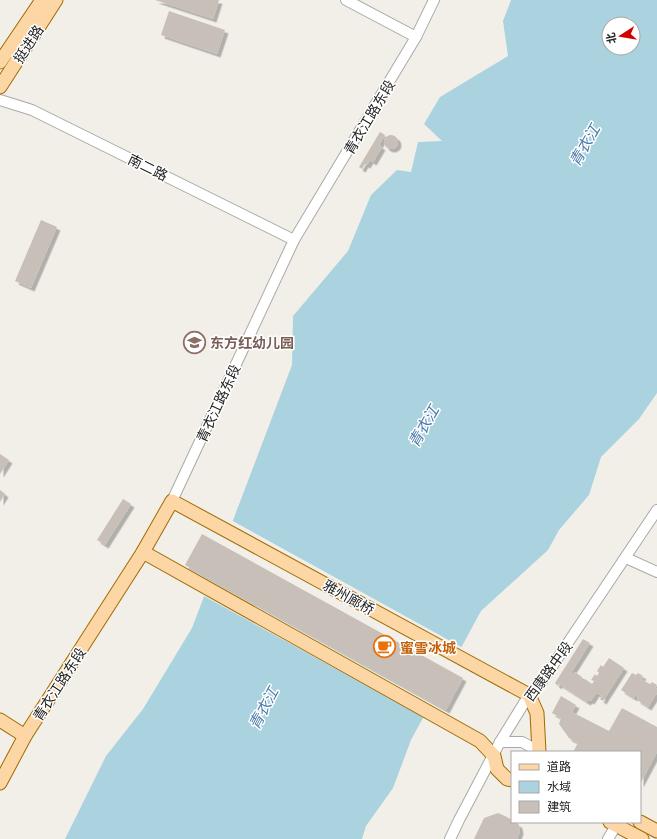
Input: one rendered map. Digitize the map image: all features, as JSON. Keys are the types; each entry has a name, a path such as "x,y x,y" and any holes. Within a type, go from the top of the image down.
{"main road":[{"name":"挺进路","path":"0,62 42,0"},
{"name":"挺进路","path":"0,87 56,0"},
{"name":"雅州廊桥","path":"172,501 528,695"},
{"name":"青衣江路东段","path":"0,783 25,736 143,552 172,501"},
{"path":"143,552 480,741 494,756 498,769 507,779 511,780"},
{"path":"528,695 537,713 539,751"},
{"path":"0,720 25,736"},
{"path":"615,823 642,839"},
{"path":"641,823 657,831"}],"street":[{"path":"346,0 416,37"},
{"name":"青衣江路东段","path":"172,501 294,240 416,37 434,0"},
{"name":"南二路","path":"0,100 32,110 294,240"},
{"name":"西康路中段","path":"450,839 500,742 528,695 543,680 657,510"},
{"path":"626,558 657,572"},
{"path":"500,742 522,742 539,751"},
{"path":"608,839 615,823"}],"water":[{"name":"青衣江","path":"511,0 657,0 657,393 639,419 601,457 589,495 559,530 548,550 481,611 411,740 393,788 366,826 362,839 65,839 106,756 143,709 192,628 292,365 293,316 348,251 371,195 397,170 411,172 418,142 442,141 424,124 440,97 508,56 503,21"}],"pier":[{"path":"231,520 463,648 425,718 202,595"}],"building":[{"path":"155,0 219,0 213,19"},
{"path":"169,11 225,30 217,54 161,35"},
{"path":"380,132 385,135 379,145 382,147 373,162 370,160 362,169 359,167"},
{"path":"391,135 396,137 398,142 396,147 391,149 386,147 384,142 386,137"},
{"path":"41,220 57,227 31,288 15,281"},
{"path":"0,454 9,460 0,474"},
{"path":"0,490 5,494 0,502"},
{"path":"123,499 131,504 105,545 97,540"},
{"path":"202,534 463,678 446,710 185,565"},
{"path":"583,639 590,643 571,673 573,674 575,672 582,677 581,679 583,681 585,679 592,684 594,681 591,680 595,674 597,676 599,673 597,671 601,665 603,667 609,658 624,668 603,701 600,699 602,696 596,693 591,701 589,700 587,702 555,683"},
{"path":"632,673 636,675 638,673 643,676 641,679 650,684 652,682 657,685 655,688 657,689 657,693 648,707 637,700 638,697 635,695 634,698 621,690"},
{"path":"561,696 576,705 572,712 609,731 622,708 657,727 657,752 641,782 641,751 574,751 578,743 569,738 559,724 561,718 552,713"},
{"path":"498,813 511,819 511,823 516,823 519,825 520,831 517,839 474,839 484,818"}],"place":[{"name":"东方红幼儿园","path":"195,342"},
{"name":"蜜雪冰城","path":"384,647"}]}
